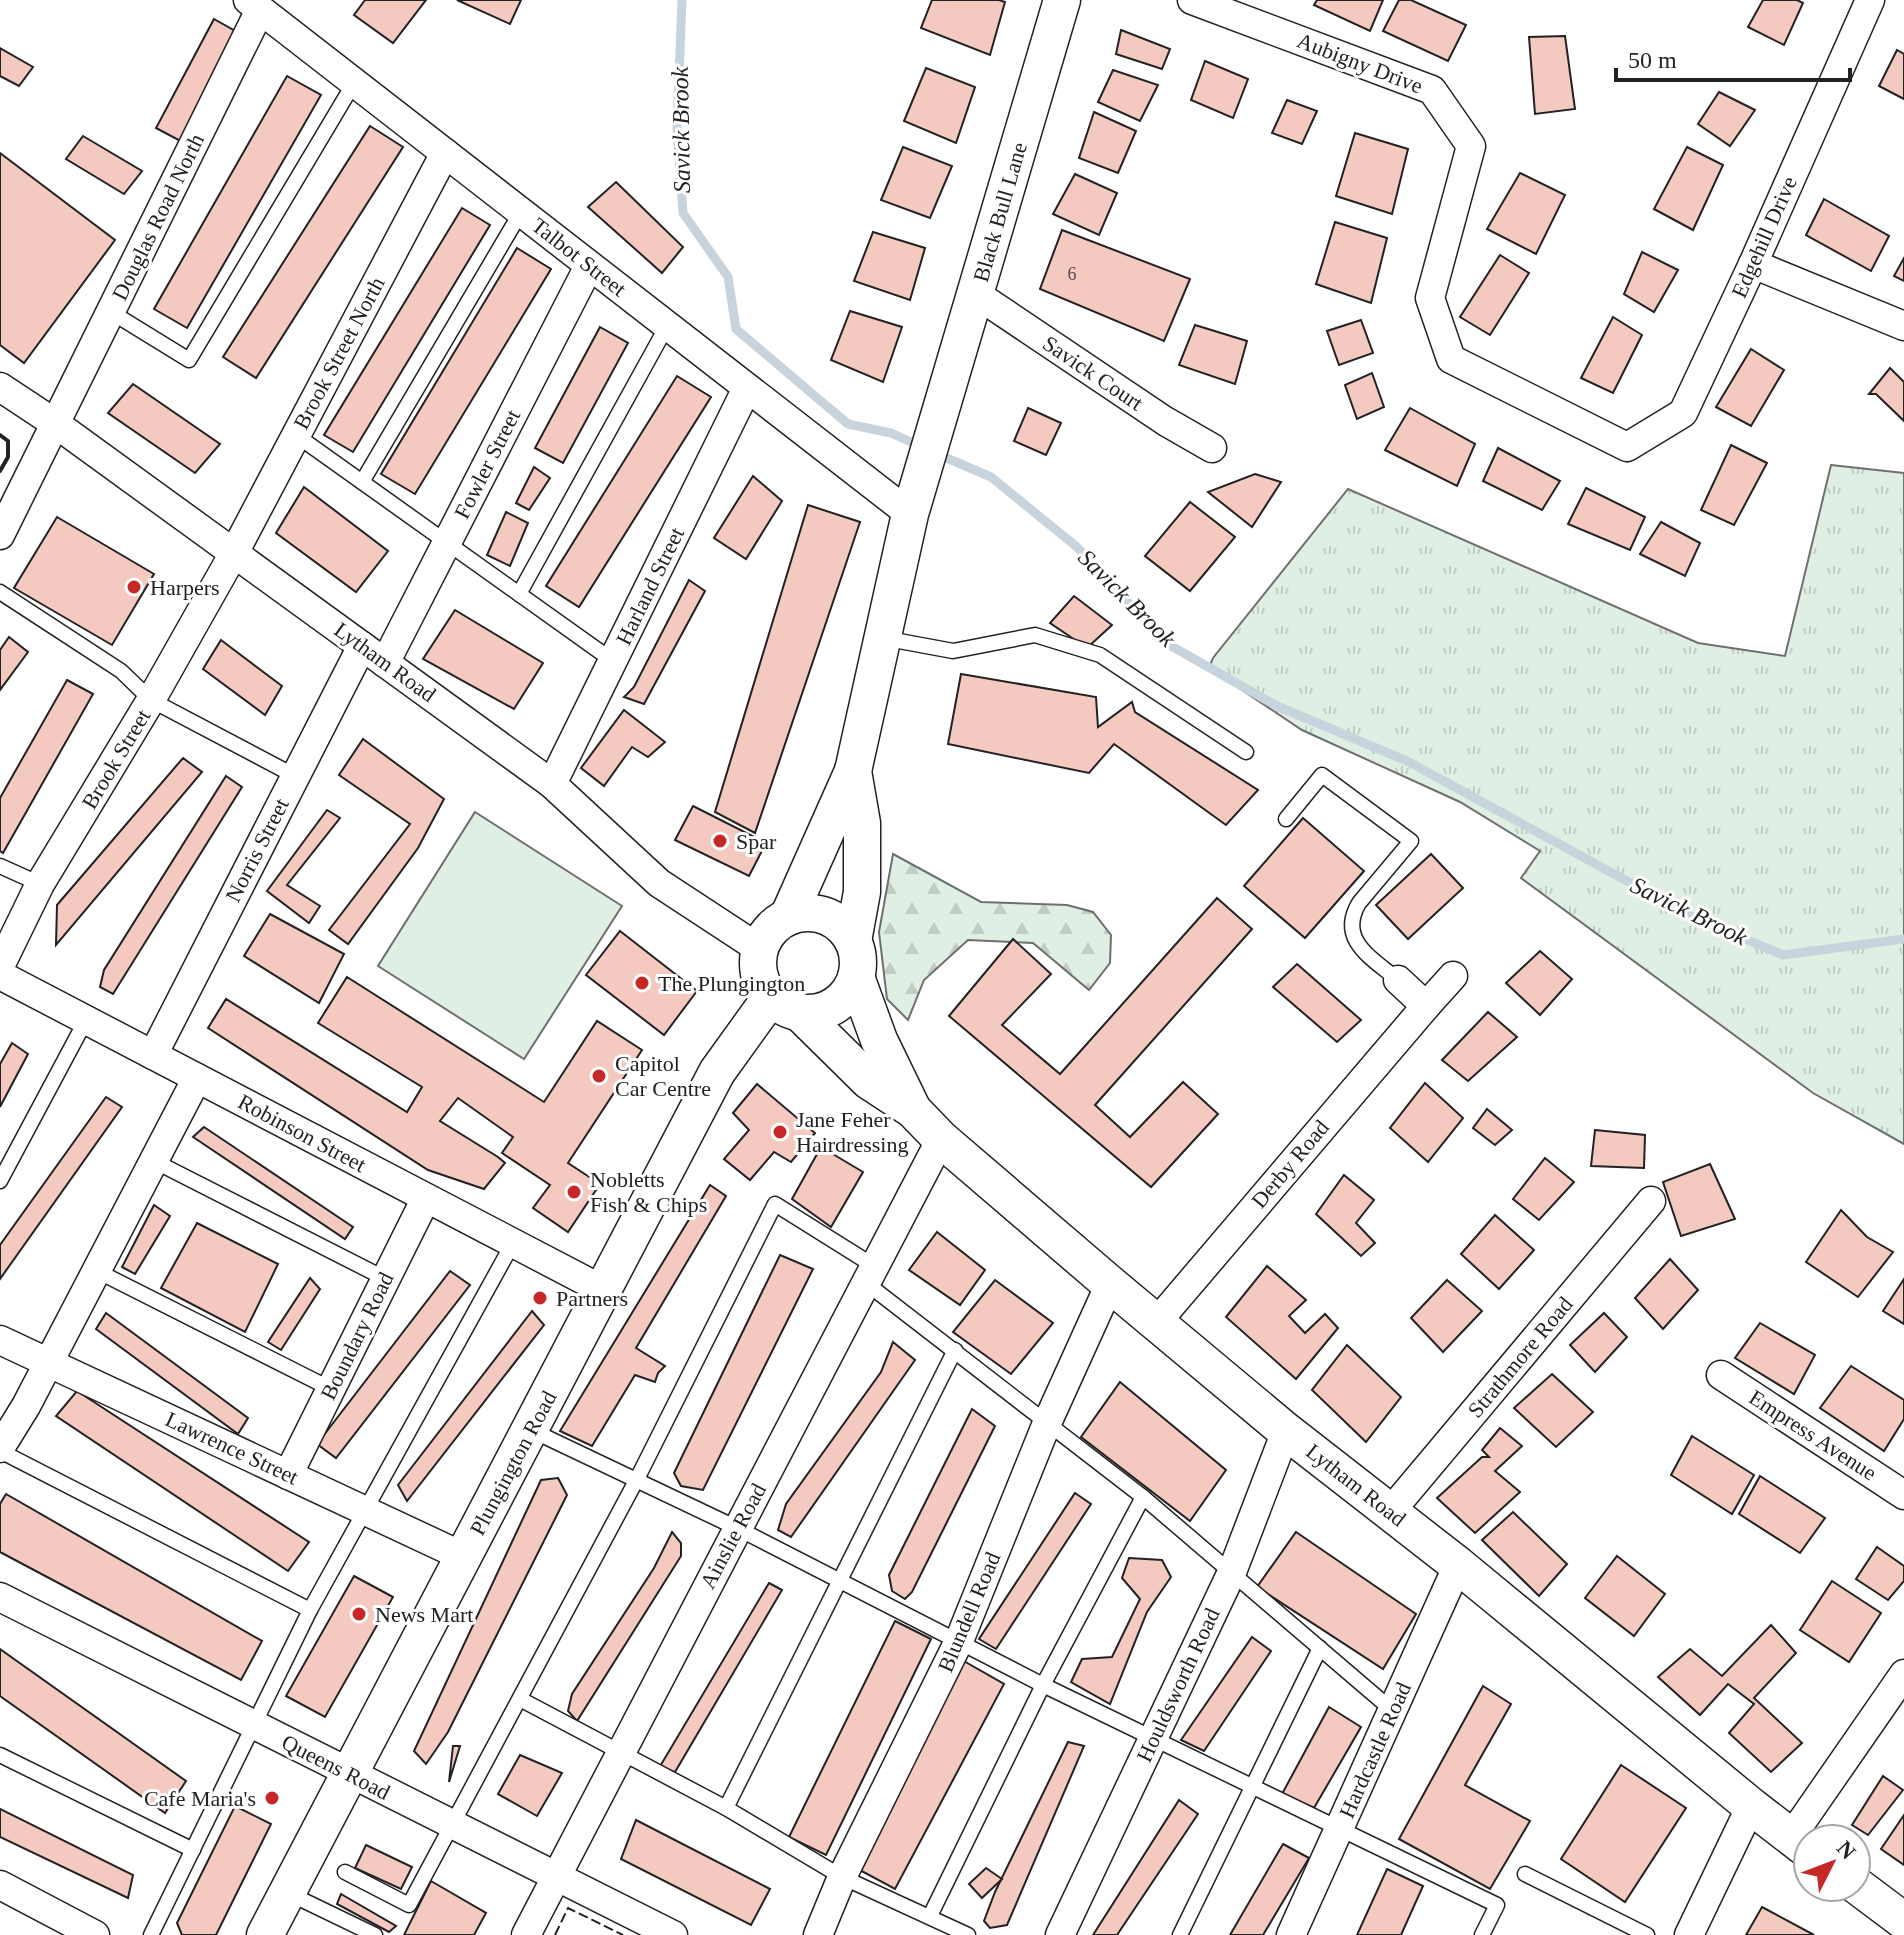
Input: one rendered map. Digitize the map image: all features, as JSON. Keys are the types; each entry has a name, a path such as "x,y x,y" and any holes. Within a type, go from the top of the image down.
{"street":[{"name":"Black Bull Lane","path":"910,514 1062,0"},
{"name":"Aubigny Drive","path":"1192,0 1432,90 1471,146 1430,298 1451,359 1627,447"},
{"name":"Edgehill Drive","path":"1627,447 1683,413 1870,0"},
{"name":"Talbot Street","path":"254,5 910,514"},
{"name":"Douglas Road North","path":"0,535 111,312 254,5"},
{"name":"Brook Street North","path":"234,553 445,153"},
{"path":"1753,264 1904,326"},
{"name":"Fowler Street","path":"385,663 589,266"},
{"name":"Savick Court","path":"976,294 1165,421 1212,448"},
{"name":"Lytham Road","path":"0,387 56,424 552,784 659,883 749,942 762,943"},
{"name":"Harland Street","path":"552,784 747,388"},
{"path":"788,917 853,771 910,514"},
{"name":"Brook Street","path":"0,966 40,884 151,700 234,553"},
{"name":"Norris Street","path":"153,1055 362,646"},
{"path":"853,771 862,823 862,892 853,941"},
{"path":"806,913 825,916 841,925 853,941 858,958 856,977 846,996 830,1009 809,1014 784,1004 761,981 757,962 762,943 772,927 788,917 806,913"},
{"name":"Robinson Street","path":"0,975 603,1290"},
{"name":"Derby Road","path":"1156,1323 1453,976"},
{"name":"Lytham Road","path":"856,977 879,1040 913,1110"},
{"path":"1398,980 1426,1006"},
{"name":"Lytham Road","path":"784,1004 869,1081 913,1110 941,1139 1286,1431 1458,1565 1792,1837"},
{"name":"Plungington Road","path":"265,1935 717,1072 784,1004"},
{"path":"0,1450 49,1363 197,1078"},
{"name":"Ainslie Road","path":"526,1935 941,1139"},
{"name":"Boundary Road","path":"288,1475 426,1198"},
{"name":"Strathmore Road","path":"1390,1512 1651,1201"},
{"name":"Blundell Road","path":"818,1935 842,1877 959,1641 1047,1423 1110,1284"},
{"name":"Lawrence Street","path":"0,1340 464,1557"},
{"name":"Empress Avenue","path":"1721,1375 1904,1495"},
{"name":"Houldsworth Road","path":"1060,1935 1232,1572 1286,1431"},
{"name":"Hardcastle Road","path":"1291,1935 1458,1565"},
{"name":"Queens Road","path":"0,1597 673,1935"},
{"path":"1812,1823 1904,1674"},
{"path":"1689,1935 1751,1806"},
{"path":"0,1885 95,1935"},
{"path":"1872,1900 1899,1925"}],"lane":[{"path":"111,312 189,360 354,83"},
{"path":"362,482 521,212"},
{"path":"519,594 667,326"},
{"path":"296,435 613,661"},
{"path":"0,592 121,671 151,700 295,776"},
{"path":"882,638 953,651 1035,635 1100,655 1246,752"},
{"path":"1286,819 1322,775 1411,841 1359,903 1352,914 1350,927 1352,936 1361,948 1398,980"},
{"path":"0,866 40,884"},
{"path":"0,1181 86,1020"},
{"path":"154,1161 386,1279"},
{"path":"345,1872 409,1905 637,1479 775,1204 870,1275 955,1350 1143,1497 1392,1710"},
{"path":"151,1935 310,1610 513,1243"},
{"path":"97,1271 331,1389"},
{"path":"726,1808 955,1350"},
{"path":"531,1430 737,1528 1043,1685 1497,1905 1482,1935"},
{"path":"0,1450 310,1610"},
{"path":"930,1916 1043,1685 1143,1497"},
{"path":"1180,1935 1320,1648"},
{"path":"520,1699 726,1808 842,1877 968,1935"},
{"path":"0,1755 193,1850"},
{"path":"1525,1874 1647,1935"},
{"path":"287,1893 375,1935"}],"green space":[{"path":"1831,465 1904,473 1904,1144 1813,1093 1521,878 1540,851 1460,802 1302,730 1209,668 1213,658 1348,489 1698,643 1785,656"},
{"path":"475,812 622,906 524,1059 378,966"},
{"path":"893,854 981,902 1067,905 1093,912 1111,935 1110,963 1089,990 1033,943 968,940 924,980 908,1020 887,999 879,932"}],"building":[{"path":"365,0 426,0 393,43 354,15"},
{"path":"457,0 521,0 510,24"},
{"path":"932,0 1005,2 990,55 921,28"},
{"path":"1317,0 1383,0 1370,31 1314,5"},
{"path":"1399,0 1411,0 1466,25 1448,61 1383,31"},
{"path":"1763,0 1797,0 1803,3 1784,45 1748,27"},
{"path":"214,19 244,36 186,144 156,128"},
{"path":"1121,30 1170,49 1162,69 1116,54"},
{"path":"1565,36 1575,109 1535,114 1529,37"},
{"path":"0,48 33,67 19,86 0,76"},
{"path":"1897,50 1904,54 1904,99 1879,86"},
{"path":"1205,61 1248,79 1233,118 1191,100"},
{"path":"926,68 975,87 956,143 904,121"},
{"path":"1113,70 1158,85 1140,121 1098,102"},
{"path":"287,76 321,95 187,328 154,309"},
{"path":"1719,92 1755,110 1730,146 1698,124"},
{"path":"1287,100 1317,111 1302,144 1272,133"},
{"path":"1094,112 1136,131 1118,173 1079,158"},
{"path":"370,126 403,147 256,378 223,357"},
{"path":"1355,133 1408,149 1392,214 1336,196"},
{"path":"83,136 142,171 124,194 66,159"},
{"path":"903,147 952,166 930,218 881,200"},
{"path":"1687,147 1723,165 1693,230 1654,209"},
{"path":"0,153 115,240 24,363 0,345"},
{"path":"1520,173 1565,195 1536,254 1487,229"},
{"path":"1075,174 1117,193 1099,235 1053,214"},
{"path":"616,182 683,247 662,273 588,207"},
{"path":"1824,199 1889,236 1871,271 1806,235"},
{"path":"462,208 490,225 353,452 324,435"},
{"path":"1335,222 1387,238 1371,303 1316,284"},
{"path":"1062,230 1190,279 1164,341 1040,289"},
{"path":"873,232 925,248 910,300 854,281"},
{"path":"517,248 551,269 415,494 381,474"},
{"path":"1642,252 1678,270 1654,312 1624,294"},
{"path":"1500,255 1529,273 1490,335 1460,317"},
{"path":"1904,258 1904,281 1894,276"},
{"path":"850,311 902,327 883,382 831,360"},
{"path":"1613,317 1642,335 1613,393 1581,378"},
{"path":"1361,320 1373,353 1339,365 1327,331"},
{"path":"1195,325 1247,341 1235,384 1179,365"},
{"path":"600,327 628,343 563,463 535,448"},
{"path":"1751,349 1784,370 1751,426 1716,407"},
{"path":"1890,368 1904,382 1904,421 1876,394 1869,394"},
{"path":"1372,373 1384,407 1357,419 1345,385"},
{"path":"677,376 711,397 579,607 546,586"},
{"path":"133,384 220,444 195,473 108,413"},
{"path":"1028,408 1061,423 1046,455 1014,441"},
{"path":"1410,408 1475,444 1457,486 1385,450"},
{"path":"1731,445 1767,463 1734,525 1701,510"},
{"path":"1498,448 1560,481 1542,510 1483,481"},
{"path":"534,467 550,478 529,510 516,503"},
{"path":"1255,474 1281,482 1252,527 1208,492"},
{"path":"753,476 782,501 746,559 714,538"},
{"path":"304,487 388,551 356,592 276,533"},
{"path":"1586,488 1645,517 1630,550 1568,524"},
{"path":"1190,502 1235,537 1190,591 1145,556"},
{"path":"808,505 860,522 755,833 715,812"},
{"path":"506,512 528,523 510,566 487,555"},
{"path":"57,517 154,574 112,645 14,588"},
{"path":"1661,522 1700,543 1685,576 1640,554"},
{"path":"689,580 705,591 644,704 624,697 634,687"},
{"path":"1074,596 1112,625 1087,648 1050,623"},
{"path":"455,610 543,663 514,709 423,659"},
{"path":"9,637 28,652 0,690 0,650"},
{"path":"221,640 282,686 265,715 203,669"},
{"path":"961,674 1096,697 1098,727 1132,702 1135,712 1258,790 1226,825 1114,744 1089,773 948,744"},
{"path":"67,680 93,694 3,853 0,851 0,798"},
{"path":"624,710 665,742 648,757 632,747 604,786 581,768"},
{"path":"363,739 444,799 418,848 348,944 329,930 410,824 339,775"},
{"path":"183,758 202,772 56,945 57,905"},
{"path":"226,776 242,787 113,994 100,987 104,970"},
{"name":"Spar","path":"693,806 766,843 749,876 675,840"},
{"path":"327,810 340,818 287,885 320,906 309,923 267,891"},
{"path":"1303,818 1364,871 1305,938 1244,886"},
{"path":"1431,854 1463,888 1408,939 1376,905"},
{"path":"1217,898 1252,929 1095,1105 1130,1137 1183,1082 1218,1114 1151,1187 949,1016 1013,939 1051,974 1002,1025 1060,1074"},
{"path":"270,914 344,954 319,1003 244,956"},
{"name":"The Plungington","path":"620,931 697,991 664,1035 586,975"},
{"path":"1540,951 1572,979 1540,1015 1506,983"},
{"path":"1297,964 1361,1020 1337,1042 1273,987"},
{"path":"347,977 544,1102 597,1021 642,1050 568,1163 600,1184 568,1232 533,1208 550,1185 502,1153 513,1137 458,1098 440,1121 505,1163 484,1189 428,1170 208,1028 226,999 407,1112 422,1087 318,1023"},
{"path":"1488,1012 1517,1037 1468,1081 1442,1060"},
{"path":"12,1043 28,1054 0,1107 0,1064"},
{"path":"1425,1083 1463,1118 1428,1162 1390,1128"},
{"name":"Jane Feher Hairdressing","path":"757,1084 815,1133 791,1162 774,1152 750,1180 724,1159 749,1130 733,1113"},
{"path":"106,1097 122,1107 0,1279 0,1245"},
{"path":"1487,1109 1512,1130 1495,1145 1473,1128"},
{"path":"204,1127 353,1227 345,1239 193,1137"},
{"path":"1595,1130 1645,1135 1644,1168 1591,1166"},
{"path":"821,1147 863,1172 831,1227 792,1199"},
{"path":"1545,1158 1574,1182 1539,1220 1513,1199"},
{"path":"1710,1164 1735,1219 1681,1236 1663,1182"},
{"path":"1344,1175 1374,1200 1356,1223 1375,1243 1361,1256 1316,1214"},
{"path":"710,1185 726,1196 636,1348 665,1366 655,1382 635,1375 592,1446 560,1431"},
{"path":"154,1205 170,1216 135,1274 122,1267"},
{"path":"1841,1210 1867,1237 1893,1252 1858,1297 1806,1262"},
{"path":"1495,1215 1534,1250 1499,1289 1461,1254"},
{"path":"197,1223 278,1264 245,1332 161,1288"},
{"path":"937,1232 985,1270 960,1305 909,1270"},
{"path":"780,1255 813,1269 703,1490 681,1486 674,1473"},
{"path":"1670,1259 1698,1290 1663,1329 1635,1298"},
{"path":"1267,1266 1306,1300 1289,1316 1305,1333 1325,1314 1338,1328 1296,1379 1226,1317"},
{"path":"450,1271 470,1285 336,1458 317,1444"},
{"path":"310,1278 320,1289 281,1350 268,1342"},
{"path":"1904,1279 1904,1324 1883,1311"},
{"path":"995,1280 1053,1323 1011,1374 953,1332"},
{"path":"1447,1280 1482,1311 1443,1352 1411,1318"},
{"path":"532,1311 544,1325 407,1501 398,1485"},
{"path":"106,1313 248,1418 238,1434 96,1329"},
{"path":"1604,1313 1627,1337 1595,1372 1570,1345"},
{"path":"1760,1323 1815,1355 1794,1394 1735,1358"},
{"path":"893,1342 915,1360 791,1537 778,1530 786,1504 881,1372"},
{"path":"1347,1345 1401,1397 1366,1442 1312,1390"},
{"path":"1851,1366 1904,1400 1904,1419 1884,1451 1820,1408"},
{"path":"1552,1374 1593,1412 1556,1447 1514,1408"},
{"path":"1120,1382 1226,1470 1190,1521 1081,1437"},
{"path":"77,1391 309,1542 288,1571 56,1416"},
{"path":"972,1409 995,1426 912,1592 905,1599 892,1591 889,1575"},
{"path":"1500,1428 1522,1446 1495,1471 1520,1492 1475,1533 1437,1498 1482,1457 1489,1457 1482,1450"},
{"path":"1692,1436 1754,1475 1732,1514 1671,1475"},
{"path":"1760,1476 1825,1518 1800,1553 1739,1514"},
{"path":"558,1478 567,1495 448,1732 426,1764 414,1751 541,1480"},
{"path":"1075,1493 1091,1504 996,1649 979,1639"},
{"path":"6,1494 262,1641 241,1680 0,1552 0,1504"},
{"path":"1513,1512 1567,1564 1539,1596 1482,1540"},
{"path":"672,1532 681,1543 681,1556 577,1721 568,1711 572,1694 654,1568"},
{"path":"1296,1532 1416,1614 1383,1669 1257,1587"},
{"path":"1877,1547 1904,1566 1904,1581 1888,1600 1856,1579"},
{"path":"1617,1556 1665,1594 1634,1636 1585,1598"},
{"path":"1129,1558 1162,1560 1171,1577 1147,1612 1110,1704 1071,1682 1082,1659 1112,1657 1140,1599 1122,1578"},
{"path":"354,1576 393,1597 325,1717 286,1696"},
{"path":"1832,1581 1881,1613 1849,1662 1800,1630"},
{"path":"769,1583 782,1590 675,1772 659,1768"},
{"path":"895,1621 931,1639 826,1855 789,1837"},
{"path":"1771,1625 1796,1653 1754,1698 1802,1743 1771,1772 1729,1733 1754,1704 1728,1684 1700,1715 1658,1677 1690,1649 1722,1676"},
{"path":"1252,1637 1271,1651 1204,1751 1181,1740"},
{"path":"0,1649 186,1781 165,1813 0,1696"},
{"path":"962,1660 1004,1684 895,1889 856,1868"},
{"path":"1483,1686 1511,1704 1465,1785 1530,1821 1490,1889 1399,1839"},
{"path":"1329,1707 1361,1727 1314,1808 1282,1794"},
{"path":"1068,1742 1084,1746 1007,1925 990,1928 984,1921 995,1892"},
{"path":"453,1746 460,1746 449,1782"},
{"path":"520,1755 562,1773 537,1816 498,1794"},
{"path":"1621,1765 1686,1808 1625,1902 1561,1859"},
{"path":"1883,1776 1903,1790 1872,1830 1872,1823 1853,1823"},
{"path":"1179,1800 1198,1814 1117,1935 1093,1935"},
{"path":"235,1806 271,1824 216,1935 182,1935 177,1923"},
{"path":"0,1809 133,1875 128,1898 0,1837"},
{"path":"1904,1815 1904,1865 1881,1849"},
{"path":"636,1820 770,1889 751,1925 621,1859"},
{"path":"1283,1844 1309,1858 1263,1935 1230,1935"},
{"path":"366,1845 412,1867 401,1889 355,1868"},
{"path":"986,1868 1002,1879 982,1898 969,1884"},
{"path":"1387,1869 1423,1886 1401,1935 1357,1935"},
{"path":"431,1881 486,1913 474,1935 404,1935"},
{"path":"341,1894 396,1926 389,1932 337,1904"},
{"path":"1762,1907 1814,1935 1746,1935"}],"waterway":[{"name":"Savick Brook","path":"682,0 677,127 683,213 728,277 736,329 848,424 891,433 922,447"},
{"name":"Savick Brook","path":"935,453 991,477 1077,547 1166,643 1275,705 1409,762 1691,916 1783,955 1904,939"}],"fence":[{"path":"555,1935 568,1908 623,1935"}],"wall":[{"path":"0,435 8,441 8,457 0,471"}],"place":[{"name":"Harpers","path":"134,587"},
{"name":"Spar","path":"720,841"},
{"name":"The Plungington","path":"642,983"},
{"name":"Capitol Car Centre","path":"599,1076"},
{"name":"Jane Feher Hairdressing","path":"780,1132"},
{"name":"Nobletts Fish & Chips","path":"574,1192"},
{"name":"Partners","path":"540,1298"},
{"name":"News Mart","path":"359,1614"},
{"name":"Cafe Maria's","path":"272,1798"}]}
